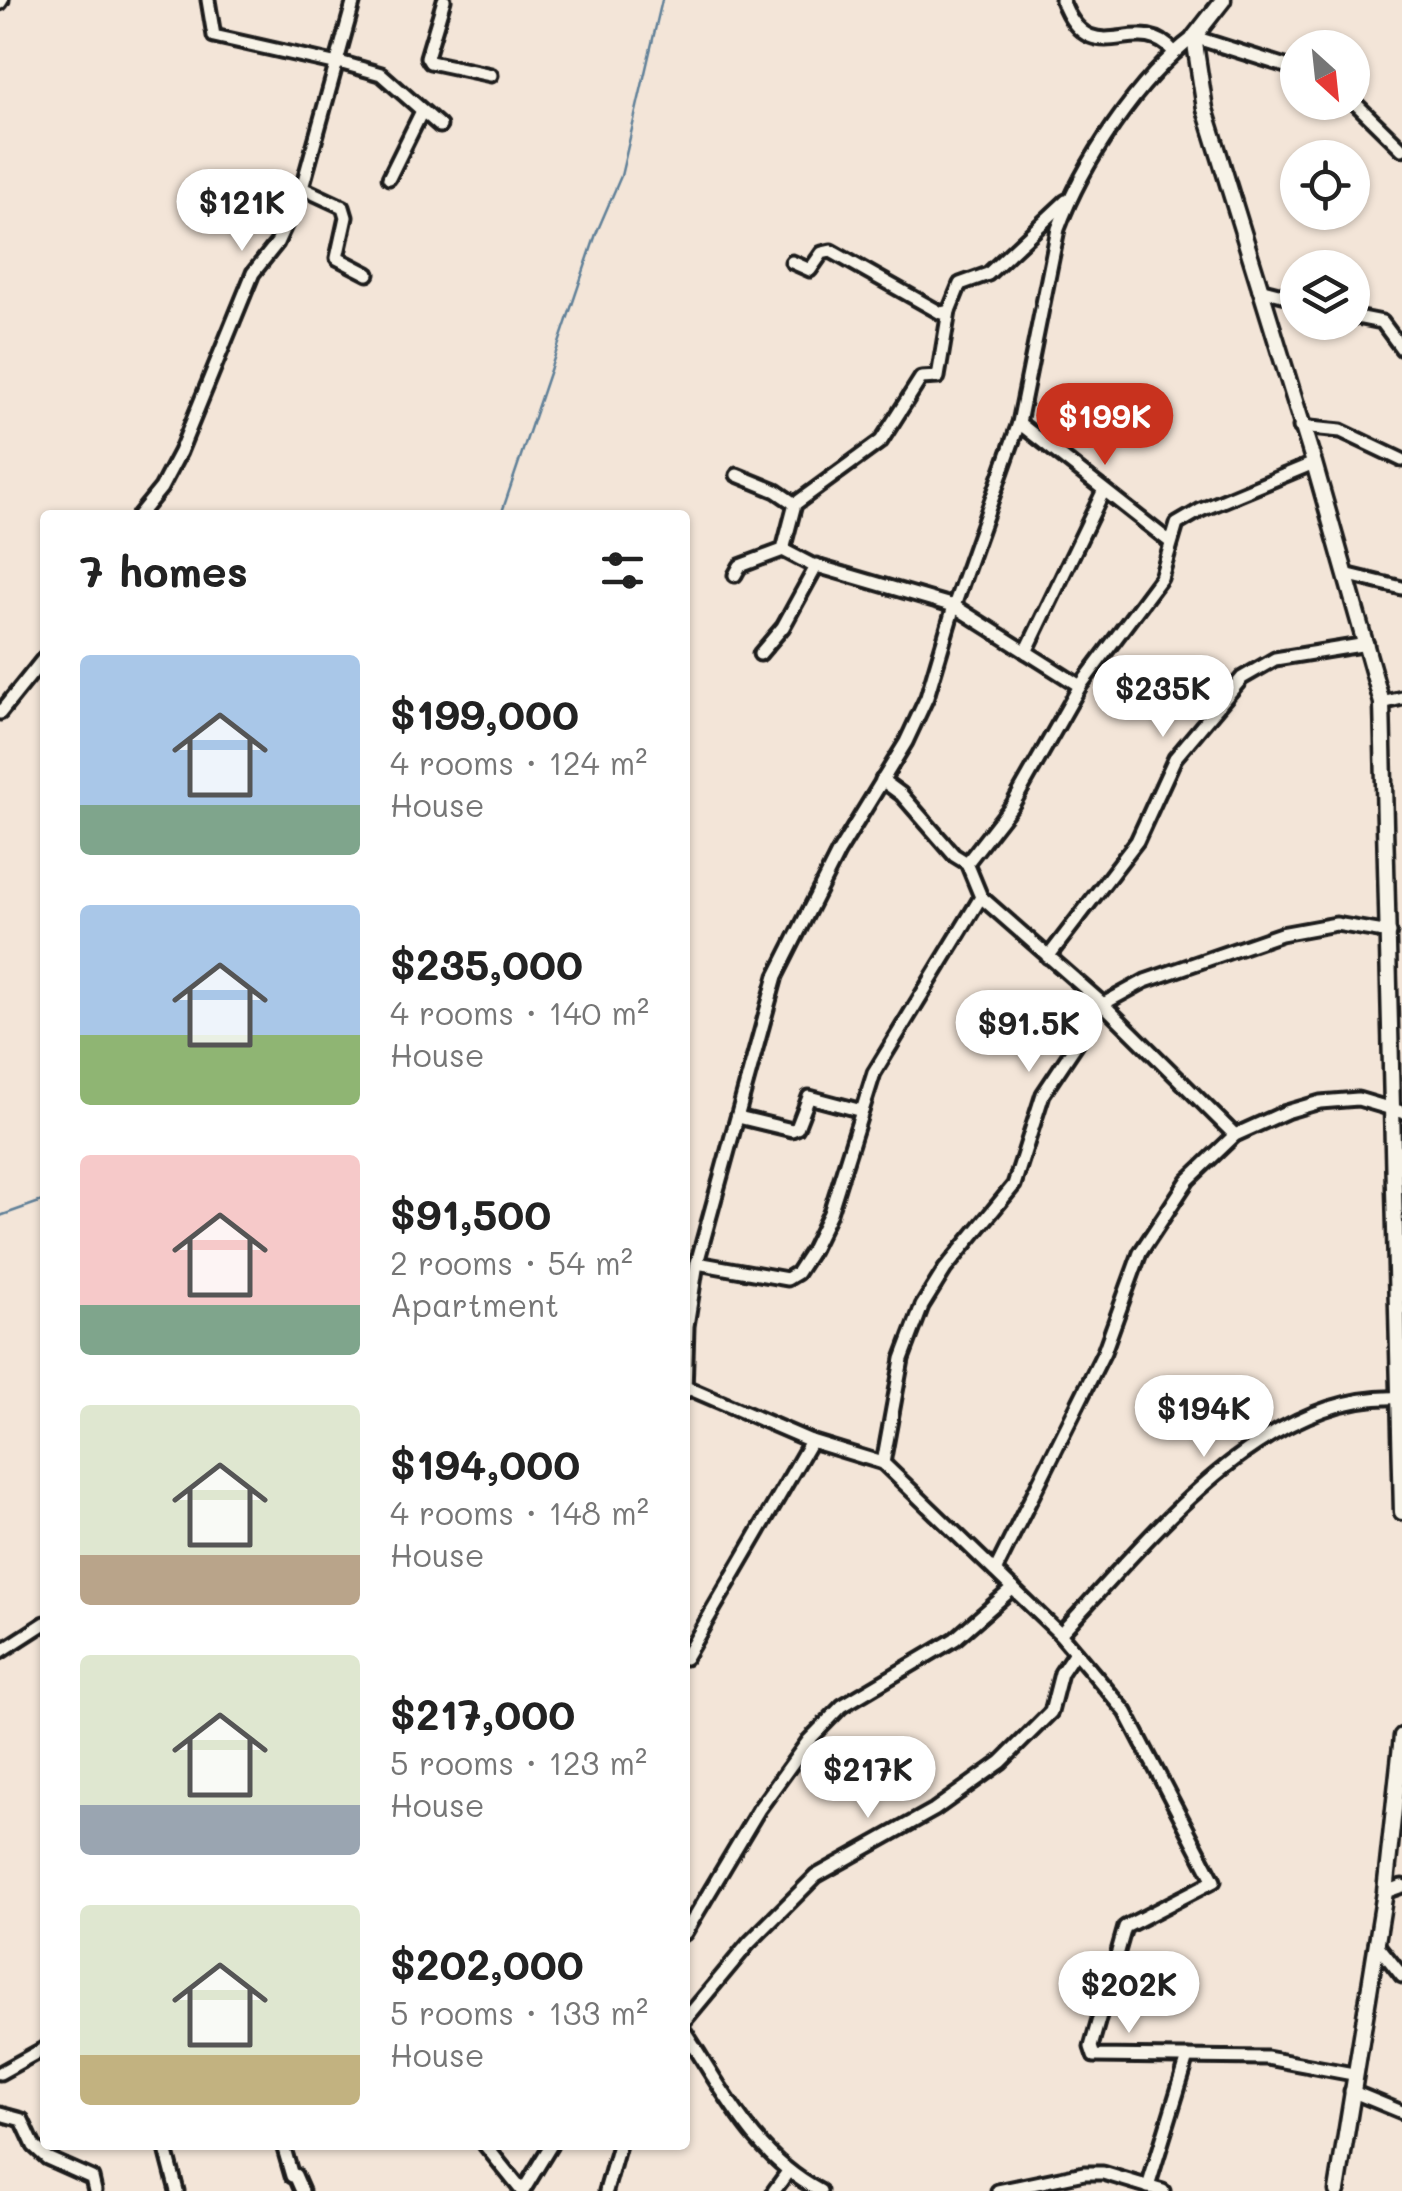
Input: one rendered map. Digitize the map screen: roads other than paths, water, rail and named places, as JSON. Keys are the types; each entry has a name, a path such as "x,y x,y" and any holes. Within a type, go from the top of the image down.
{"street":[{"path":"208,0 214,36 381,74 416,100 422,111 440,126"},
{"path":"142,510 161,488 180,452 253,273 276,243 302,188 354,0"},
{"path":"444,0 427,57 430,62 491,75"},
{"path":"1062,0 1072,22 1087,36 1110,42 1140,34 1153,35 1174,52"},
{"path":"690,1307 697,1263 776,976 830,867 927,697 954,606 1019,423 1058,229 1070,199 1150,77 1194,37 1223,0"},
{"path":"1194,37 1280,64"},
{"path":"1194,37 1204,109 1314,463 1382,703 1399,1112 1402,1512"},
{"path":"390,178 422,111"},
{"path":"1370,118 1402,149"},
{"path":"302,188 343,206 346,217 338,258 368,274"},
{"path":"783,550 794,504 882,441 920,378 938,377 950,310 960,284 988,274 1070,199"},
{"path":"792,262 810,270 822,253 831,252 941,313 950,310"},
{"path":"1259,289 1280,294"},
{"path":"1370,320 1382,322 1402,349"},
{"path":"1019,423 1169,542"},
{"path":"1300,427 1341,431 1402,460"},
{"path":"967,863 1013,804 1080,686 1161,578 1177,524 1314,463"},
{"path":"737,476 776,491 794,504"},
{"path":"1026,652 1103,492"},
{"path":"734,575 740,566 783,550 817,565 954,606 1080,686"},
{"path":"760,654 783,627 817,565"},
{"path":"1345,574 1402,588"},
{"path":"1048,957 1137,841 1164,774 1203,720 1242,678 1275,660 1367,644"},
{"path":"0,713 40,663"},
{"path":"1382,703 1402,698"},
{"path":"882,780 902,794 954,856 967,863 981,897 1102,1004 1235,1135"},
{"path":"697,1263 780,1278 797,1274 830,1213 874,1073 981,897"},
{"path":"884,1463 902,1359 922,1306 945,1270 1014,1185 1043,1094 1102,1004 1145,981 1281,934 1336,924 1390,933"},
{"path":"738,1117 792,1130 797,1128 809,1097 862,1111"},
{"path":"995,1572 1104,1352 1140,1253 1188,1180 1235,1135 1254,1123 1320,1102 1358,1099 1399,1112"},
{"path":"690,1392 811,1441 884,1463 1060,1634 1138,1728 1214,1878 1212,1884 1125,1926 1092,2052 1099,2057 1267,2058 1354,2074"},
{"path":"1060,1634 1176,1511 1247,1452 1306,1413 1400,1398"},
{"path":"690,1649 811,1441"},
{"path":"690,1924 760,1809 809,1740 842,1706 955,1639 1012,1588"},
{"path":"0,1652 40,1626"},
{"path":"690,2014 749,1943 816,1876 934,1810 1001,1762 1052,1712 1061,1672 1076,1652"},
{"path":"1337,2191 1385,1892 1402,1736"},
{"path":"1385,1892 1402,1886"},
{"path":"1376,1944 1402,1976"},
{"path":"690,2040 760,2146 787,2174 820,2191"},
{"path":"0,2073 40,2051"},
{"path":"998,2191 1084,2173 1103,2173 1155,2189 1188,2056"},
{"path":"1351,2091 1402,2112"},
{"path":"0,2114 22,2120 34,2146 47,2158 92,2178 94,2191"},
{"path":"166,2150 178,2191"},
{"path":"284,2150 292,2176 295,2175 302,2191"},
{"path":"488,2150 522,2191 548,2150"},
{"path":"606,2191 618,2150"},
{"path":"774,2191 787,2174"}],"waterway":[{"path":"503,510 596,234 621,176 662,0"},
{"path":"0,1216 40,1202"}]}
